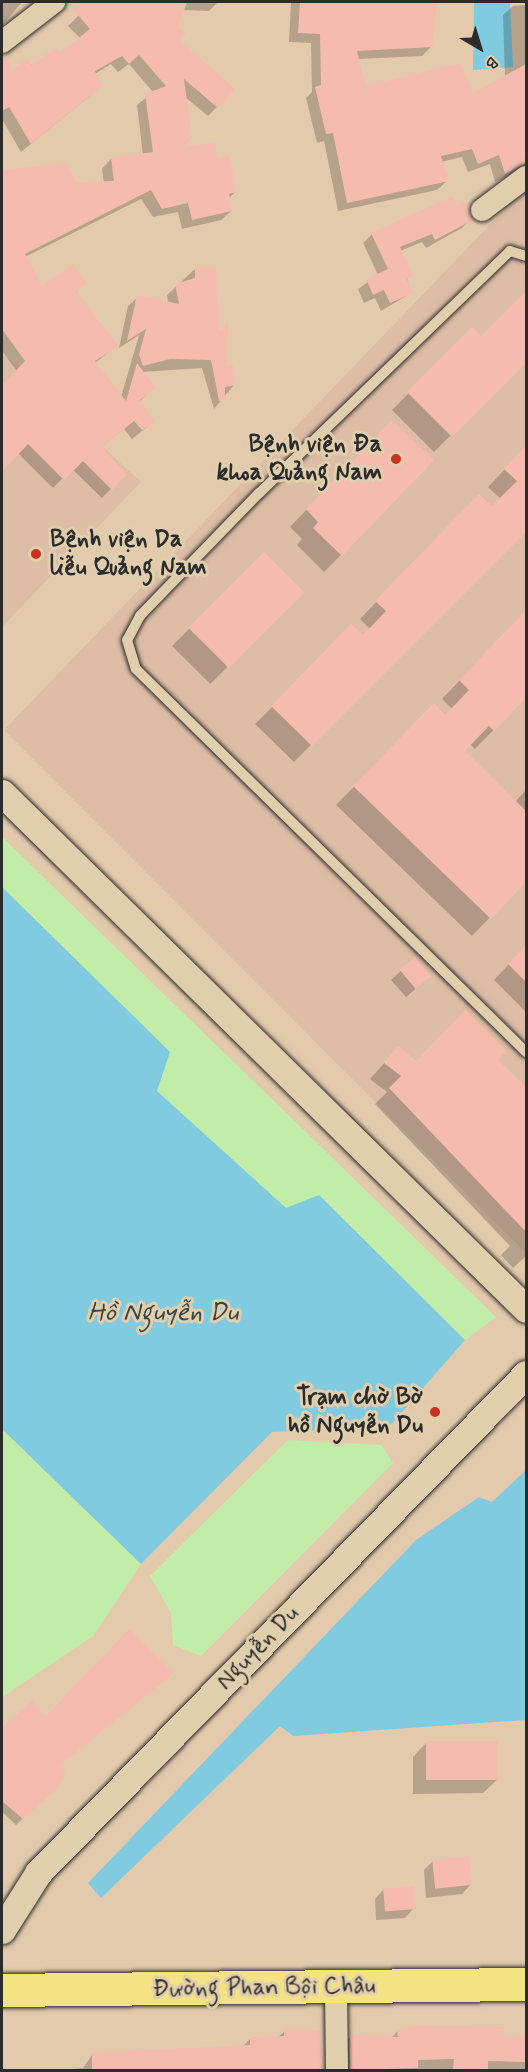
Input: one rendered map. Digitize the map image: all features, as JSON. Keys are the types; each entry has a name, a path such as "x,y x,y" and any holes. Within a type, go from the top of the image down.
{"main road":[{"name":"Đường Phan Bội Châu","path":"2,1990 336,1988 526,1984"}],"street":[{"path":"2,42 54,2"},
{"path":"482,210 526,177"},
{"path":"2,793 526,1309"},
{"name":"Nguyễn Du","path":"2,1930 38,1873 526,1374"},
{"path":"336,1988 337,2070"}],"lane":[{"path":"526,256 510,251 258,494 140,616 127,640 136,669 526,1052"}],"shaded area":[{"name":"Bệnh viện Đa khoa Quảng Nam","path":"526,187 526,1253 4,730"},
{"name":"Bệnh viện Da liễu Quảng Nam","path":"2,353 141,482 2,627"}],"green space":[{"path":"2,837 496,1317 465,1340 319,1195 286,1208 156,1091 169,1051 2,887"},
{"path":"2,1429 141,1564 93,1636 2,1697"},
{"path":"288,1440 381,1445 393,1463 201,1656 173,1645 171,1613 150,1576"}],"water":[{"path":"474,2 510,2 513,67 473,70"},
{"name":"Hồ Nguyễn Du","path":"2,887 170,1052 157,1091 286,1208 319,1195 465,1340 388,1428 272,1432 141,1564 2,1429"},
{"path":"526,1470 526,1720 293,1736 280,1726 101,1898 88,1883 416,1540 479,1497 492,1502"}],"building":[{"path":"67,2 187,2 178,27 186,33 180,41 235,89 218,108 184,79 192,138 184,147 215,142 217,158 230,155 236,192 229,194 232,211 192,220 188,203 162,209 151,190 25,254 42,286 73,264 87,283 76,292 119,346 95,361 126,401 137,363 156,388 140,400 155,422 142,430 134,421 102,447 127,474 112,490 83,461 64,480 28,444 2,472 2,385 25,361 2,329 2,170 67,163 76,182 114,181 111,158 153,152 145,94 166,86 139,55 129,64 122,56 95,71 102,86 31,144 9,107 2,111 2,55 13,69 27,59 31,65 56,48 60,53 90,29"},
{"path":"300,2 437,2 433,47 357,51 366,86 461,63 473,93 526,64 526,163 505,174 499,155 478,164 472,149 441,156 449,181 347,203 333,133 326,134 315,87 321,85 320,34 298,33"},
{"path":"453,196 456,205 464,201 473,220 435,240 432,234 400,247 413,276 407,279 413,293 390,303 384,290 373,295 366,279 388,269 371,233"},
{"path":"195,267 216,268 220,333 228,322 226,366 233,365 236,385 225,387 225,400 219,401 211,360 170,359 143,366 139,355 146,329 127,341 137,295 179,304 175,284 195,278"},
{"path":"526,291 526,363 452,437 407,392 472,327 481,336"},
{"path":"392,420 434,460 342,556 313,528 318,522 306,509"},
{"path":"526,446 526,532 312,746 271,706 351,624 363,635 386,611 375,601 479,494 492,506 517,481 504,469"},
{"path":"264,552 304,592 229,668 188,628"},
{"path":"526,610 526,698 494,731 489,726 465,751 526,811 526,882 491,919 353,786 434,703 445,715 469,690 459,680"},
{"path":"526,945 526,982 508,964"},
{"path":"415,957 431,976 416,989 400,970"},
{"path":"465,1010 507,1051 498,1060 526,1087 526,1232 389,1088 401,1076 384,1063 398,1046 416,1061"},
{"path":"129,1629 174,1673 59,1766 66,1772 59,1787 23,1819 2,1801 2,1728 32,1701 46,1716"},
{"path":"426,1741 498,1741 498,1780 426,1780"},
{"path":"469,1856 472,1885 435,1889 432,1860"},
{"path":"414,1886 416,1909 385,1912 383,1889"},
{"path":"423,2025 504,2027 503,2037 526,2035 526,2062 488,2061 488,2069 453,2069 454,2059 418,2060 418,2068 350,2070 350,2034 398,2037 397,2030"},
{"path":"284,2029 319,2030 324,2070 92,2070 92,2053 250,2045 250,2037 284,2036"}],"place":[{"name":"Bệnh viện Đa khoa Quảng Nam","path":"396,459"},
{"name":"Bệnh viện Da liễu Quảng Nam","path":"36,554"},
{"name":"Trạm chờ Bờ hồ Nguyễn Du","path":"435,1412"}]}
